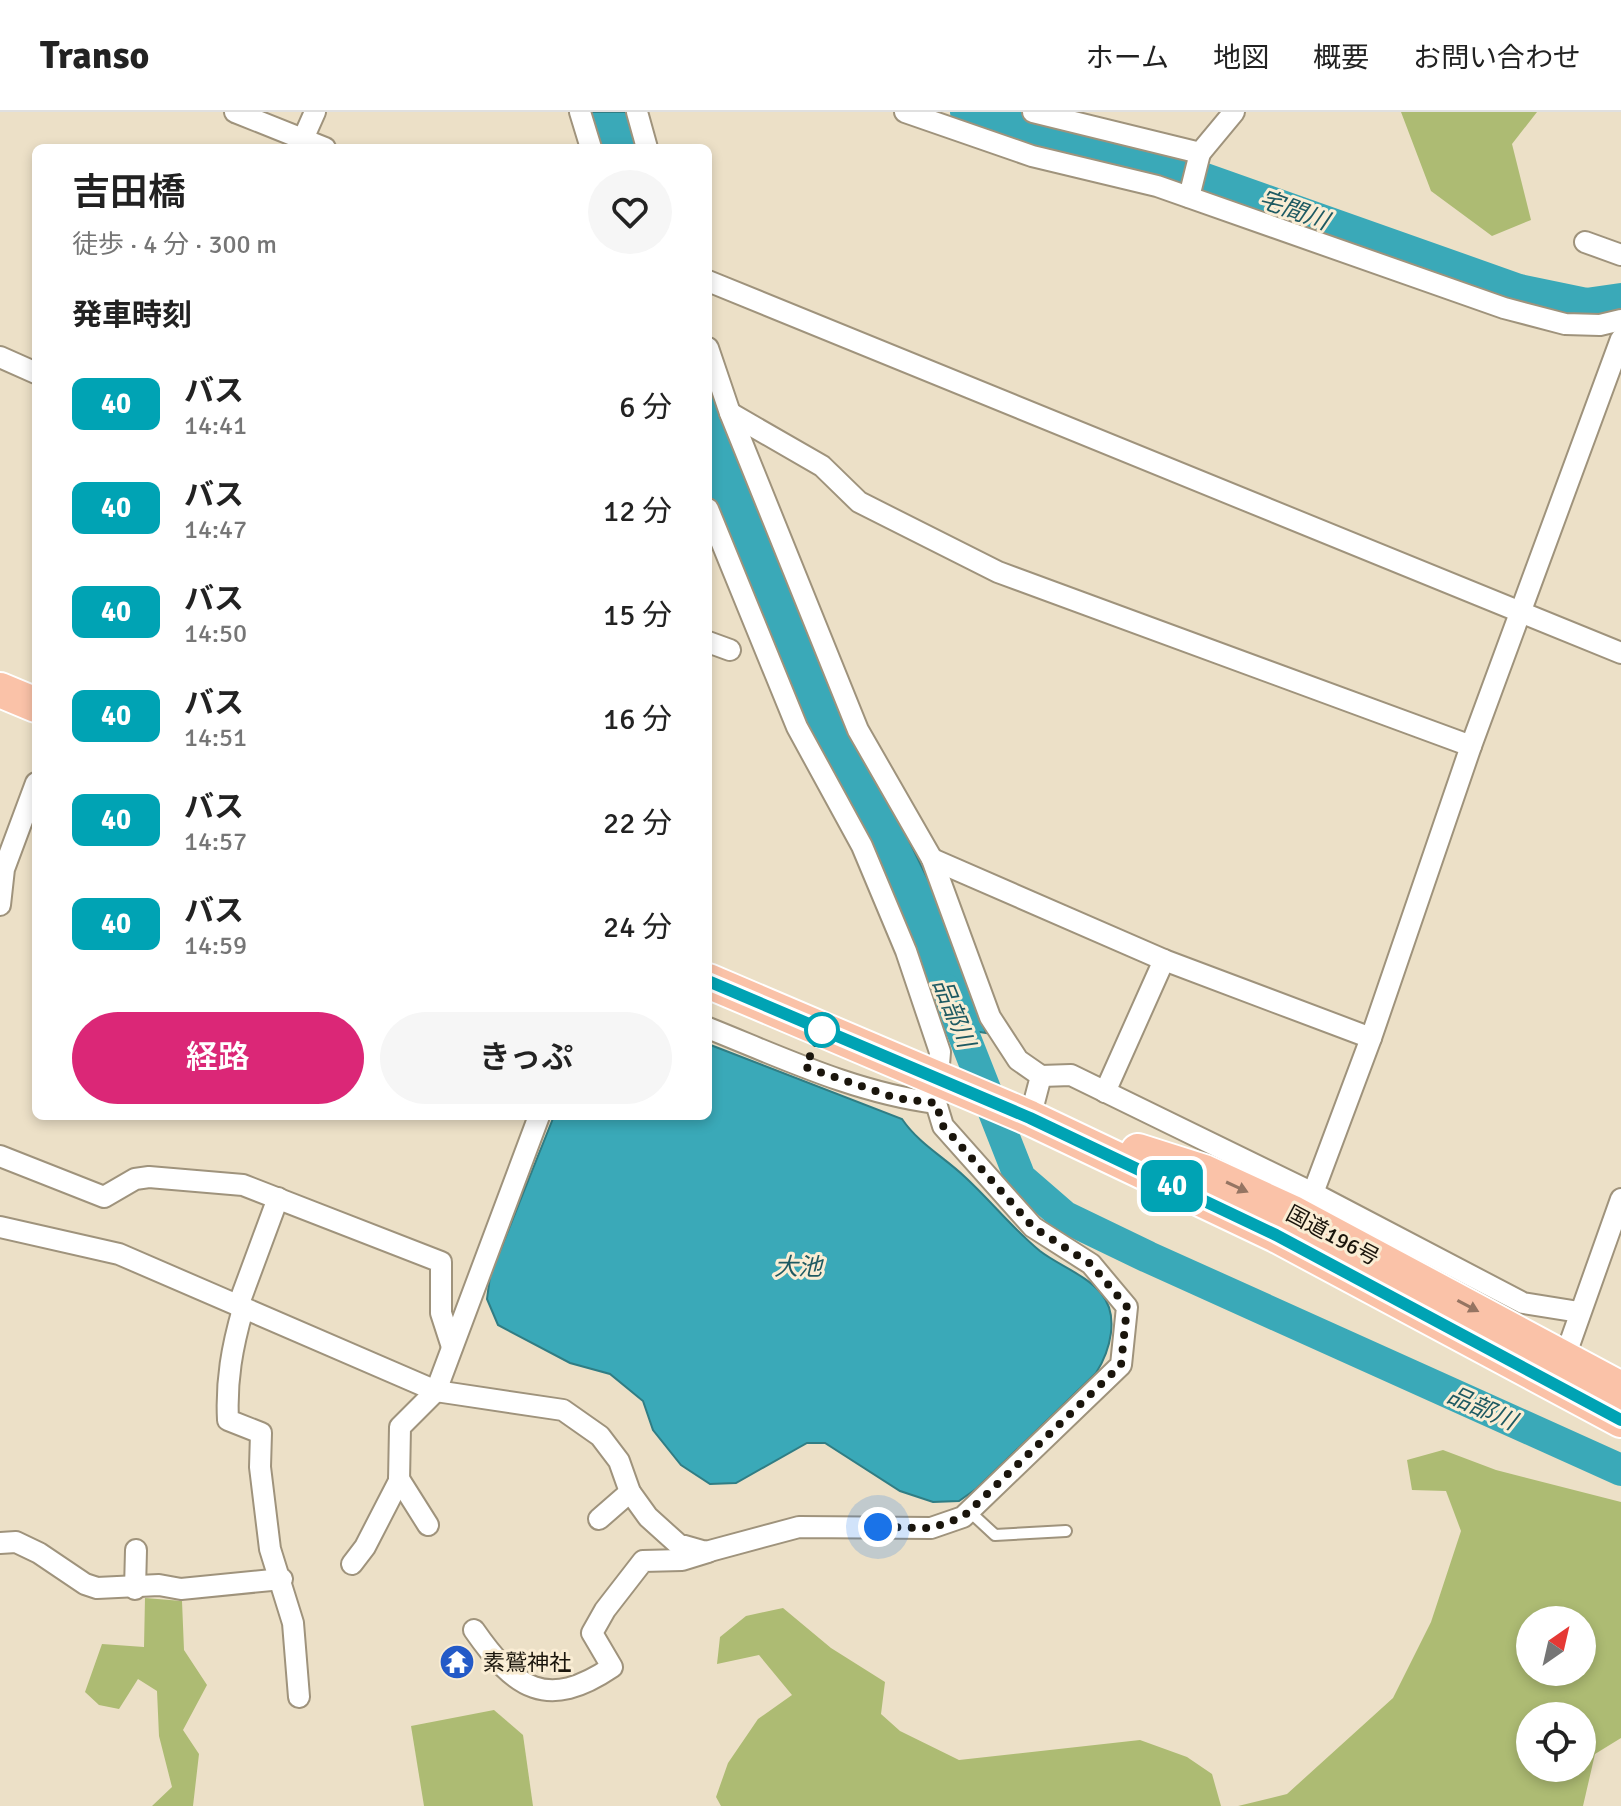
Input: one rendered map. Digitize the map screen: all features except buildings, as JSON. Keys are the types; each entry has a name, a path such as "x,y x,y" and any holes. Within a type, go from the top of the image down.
{"highway":[{"path":"0,690 32,703"},
{"name":"国道196号","path":"712,983 939,1092 973,1093 1024,1115 1204,1172 1293,1213 1560,1370 1621,1420"},
{"name":"国道196号","path":"1560,1370 1621,1389"}],"street":[{"path":"235,112 301,144 315,112"},
{"path":"580,112 590,144"},
{"path":"637,112 646,144"},
{"path":"905,112 960,121 1032,156 1189,197 1504,308 1565,324 1600,325 1621,320"},
{"path":"1033,112 1200,154"},
{"path":"1189,197 1200,154 1234,112"},
{"path":"1585,242 1621,255"},
{"path":"712,283 1621,653"},
{"path":"1313,1193 1371,1038 1471,746 1621,339"},
{"path":"0,357 32,371"},
{"path":"712,360 730,413 858,730 932,859 990,1017 1018,1060 1041,1076 1071,1075 1313,1193 1523,1303 1579,1312"},
{"path":"730,413 822,466 859,502 998,572 1471,746"},
{"path":"0,1227 119,1254 436,1391 563,1410 600,1436 619,1461 630,1492 648,1517 678,1544 706,1552 799,1527 931,1528 963,1517 1121,1365 1127,1307 1091,1264 1033,1227 943,1126 939,1092 940,1052 906,951 862,846 797,727 712,519"},
{"path":"712,643 730,650"},
{"path":"0,905 4,869 32,794"},
{"path":"932,859 1164,960 1371,1038"},
{"path":"1105,1092 1164,960"},
{"path":"712,1030 829,1077 896,1098 939,1092"},
{"path":"1024,1115 1041,1076"},
{"path":"352,1564 365,1547 399,1479 400,1427 436,1391 537,1120"},
{"path":"0,1156 104,1197 135,1179 149,1177 243,1185 441,1262 441,1313 452,1347"},
{"path":"278,1198 241,1308 231,1350 228,1420 261,1433 260,1467 270,1549 282,1579 293,1623 299,1697"},
{"path":"1560,1370 1621,1199"},
{"path":"399,1479 428,1525"},
{"path":"599,1519 630,1492"},
{"path":"0,1543 16,1542 39,1553 85,1584 135,1589 159,1585 196,1588 282,1579"},
{"path":"474,1630 498,1665 527,1686 545,1691 589,1683 612,1667 592,1633 605,1610 643,1561 682,1560 723,1547"},
{"path":"135,1589 136,1550"}],"lane":[{"path":"969,1511 985,1529 1006,1537 1066,1531"}],"green space":[{"path":"1401,112 1537,112 1512,144 1531,220 1492,236 1431,191"},
{"path":"1443,1450 1496,1470 1621,1502 1621,1738 1596,1753 1596,1702 1516,1702 1516,1782 1589,1782 1583,1806 1238,1806 1287,1794 1393,1698 1431,1622 1461,1531 1446,1491 1412,1490 1407,1460"},
{"path":"145,1598 182,1601 184,1650 207,1685 183,1730 199,1754 193,1806 152,1806 172,1787 159,1736 157,1691 138,1679 119,1709 99,1705 85,1692 102,1644 144,1647"},
{"path":"783,1608 831,1648 885,1682 881,1714 900,1731 959,1760 1140,1740 1187,1757 1212,1774 1221,1806 721,1806 716,1797 728,1763 758,1719 792,1695 759,1655 717,1664 720,1637 746,1616"},
{"path":"494,1710 523,1735 533,1806 424,1806 411,1726"}],"water":[{"path":"584,112 626,112 638,144 593,144"},
{"path":"712,371 883,787 935,894 986,1033 941,1026 712,508"},
{"name":"大池","path":"712,1046 902,1119 916,1136 965,1177 1030,1242 1101,1293 1110,1312 1111,1333 1096,1373 976,1489 959,1501 933,1502 900,1491 825,1443 807,1443 736,1483 710,1484 681,1465 653,1430 643,1401 610,1374 570,1363 498,1325 487,1299 490,1276 552,1120 712,1120"}],"waterway":[{"name":"宅間川","path":"966,112 1177,169 1519,290 1586,304 1621,299"},
{"name":"品部川","path":"946,990 1020,1178 1065,1217 1621,1470"}],"bus line":[{"name":"40","path":"712,983 1030,1118 1276,1235 1621,1420"}],"place":[{"name":"素鷲神社","path":"457,1662"}],"route":[{"path":"822,1030 805,1067 896,1098 936,1103 943,1126 1033,1227 1091,1264 1127,1307 1121,1365 963,1517 931,1528 878,1527"}]}
